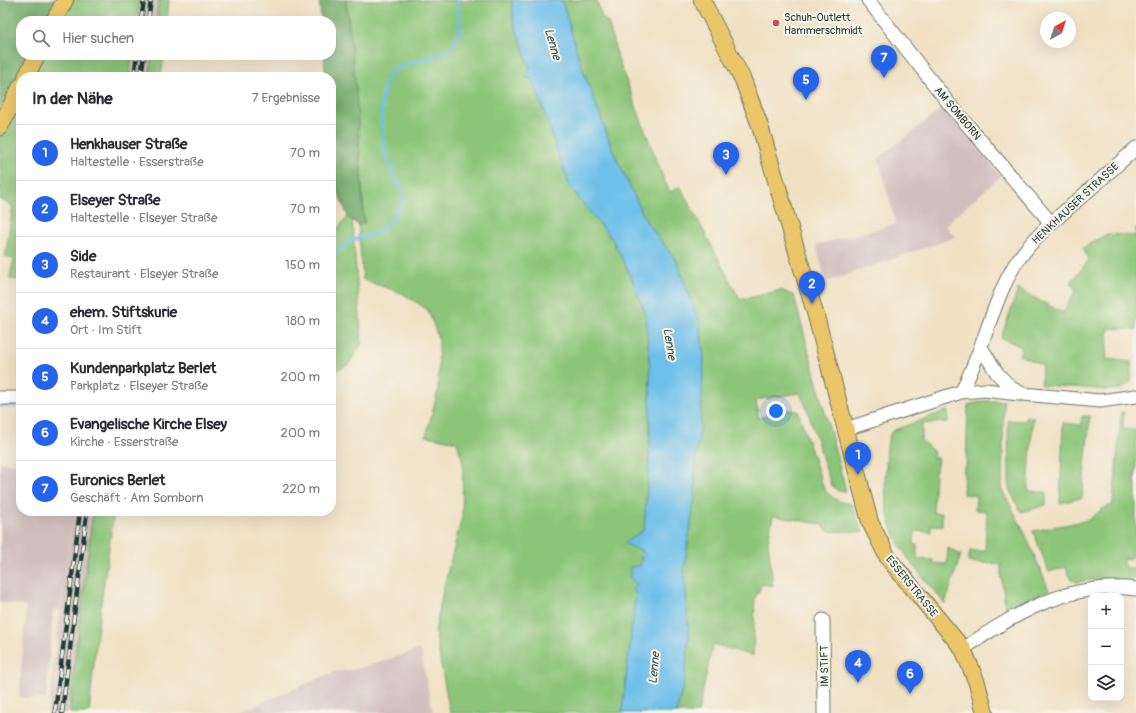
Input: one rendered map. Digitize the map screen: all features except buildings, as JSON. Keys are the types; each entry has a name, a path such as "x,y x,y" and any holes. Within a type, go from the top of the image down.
{"main road":[{"path":"57,16 65,0"},
{"name":"ESSERSTRASSE","path":"702,0 743,80 759,123 816,316 870,522 888,558 963,650 977,683 985,713"},
{"path":"28,72 34,60"},
{"path":"0,127 16,96"}],"street":[{"name":"AM SOMBORN","path":"868,0 947,101 1051,223"},
{"name":"HENKHAUSER STRASSE","path":"961,392 982,349 990,321 1005,283 1025,251 1051,223 1136,148"},
{"path":"982,349 997,373 1011,388 1023,394"},
{"path":"846,429 961,392 986,390 1100,401 1136,396"},
{"path":"0,398 16,398"},
{"path":"963,650 1006,621 1054,598 1093,590 1124,587 1136,589"},
{"name":"IM STIFT","path":"823,620 824,713"}],"shaded area":[{"path":"139,0 159,0 157,16 137,16"},
{"path":"131,60 151,60 150,72 130,72"},
{"path":"944,107 1001,176 945,225 956,237 826,282 816,245 896,224 878,158"},
{"path":"0,462 16,464 16,516 72,516 60,610 53,610 46,699 19,697 26,607 0,602"},
{"path":"72,516 92,516 69,713 48,713"},
{"path":"420,649 433,713 238,713 333,672 357,669"}],"green space":[{"path":"0,0 55,0 48,16 16,16 16,60 28,60 22,72 16,72 16,84 0,115"},
{"path":"66,0 139,0 137,16 58,16"},
{"path":"159,0 169,0 167,16 157,16"},
{"path":"319,0 346,0 356,87 364,224 358,225 348,217 336,187 336,72 325,72 324,60 336,60 336,16 321,16"},
{"path":"346,0 512,0 513,20 530,68 527,76 533,80 570,187 612,239 630,274 646,315 650,371 650,446 644,530 625,543 642,551 640,567 631,567 637,585 632,588 636,593 622,713 450,713 435,632 443,590 462,517 463,463 457,442 426,436 438,390 439,340 428,310 402,293 363,280 358,225 364,224 361,168"},
{"path":"562,0 597,0 602,18 608,22 618,59 664,180 670,192 679,187 681,188 740,300 781,290 794,296 846,491 838,491 831,485 807,409 800,393 756,400 759,418 787,410 798,411 824,489 836,500 851,504 863,532 827,531 821,524 773,516 768,541 773,586 762,584 755,598 753,656 713,644 698,713 676,713 684,682 689,637 684,569 695,496 695,463 677,262 646,221 614,153 580,62"},
{"path":"34,60 131,60 130,72 28,72"},
{"path":"151,60 163,60 162,72 150,72"},
{"path":"16,96 16,280 9,279 14,259 5,256 13,206 0,199 0,127"},
{"path":"348,217 352,220 362,343 349,364 336,370 336,230"},
{"path":"1107,234 1136,236 1136,330 1109,328 1106,359 1131,362 1131,382 1122,389 1107,390 1041,385 1042,365 1019,355 1022,347 1001,338 1018,289 1063,313 1076,290 1071,282 1089,260 1083,248"},
{"path":"983,401 1004,401 1002,490 1023,529 1049,590 1006,610 1001,576 1001,564 968,562 970,551 985,551 987,511 975,510 976,495 963,494 964,467 966,467 968,405"},
{"path":"948,410 948,422 922,424 922,438 919,438 934,452 933,458 938,458 935,471 933,513 942,513 942,526 931,525 931,532 915,531 914,545 917,545 917,559 933,560 933,563 947,564 948,548 961,555 945,604 918,571 898,542 891,526 887,509 885,488 887,448 892,431"},
{"path":"1121,412 1124,412 1123,429 1136,430 1136,470 1134,482 1136,483 1136,540 1131,559 1125,558 1123,566 1136,570 1136,579 1102,579 1075,582 1068,575 1066,567 1049,572 1033,531 1089,520 1102,509 1113,504"},
{"path":"1026,416 1033,417 1028,491 1046,492 1046,505 1021,512 1009,489 1008,420 1026,421"},
{"path":"1082,416 1090,416 1082,498 1060,503 1063,423 1081,425"},
{"path":"92,516 113,516 97,633 89,713 70,713 71,691"}],"water":[{"name":"Lenne","path":"512,0 562,0 580,62 614,153 646,221 677,262 699,321 704,358 700,429 695,463 695,496 684,569 689,637 684,682 676,713 622,713 636,593 632,588 637,585 630,578 630,567 640,566 642,551 624,543 644,530 650,446 650,371 646,315 630,274 612,239 570,187 533,80 526,77 530,68 513,20"}],"waterway":[{"path":"336,253 352,240 374,234 390,223 403,200 403,194 389,165 383,139 381,111 385,85 390,75 397,69 440,54 454,43 460,30 458,0"},
{"path":"0,406 16,406"}],"railway":[{"path":"142,16 144,0"},
{"path":"149,16 151,0"},
{"path":"135,72 136,60"},
{"path":"142,72 143,60"},
{"path":"55,713 79,516"},
{"path":"62,713 86,516"}],"place":[{"name":"Schuh-Outlett Hammerschmidt","path":"776,23"},
{"name":"Euronics Berlet","path":"884,78"},
{"name":"Kundenparkplatz Berlet","path":"806,100"},
{"name":"Side","path":"726,175"},
{"name":"Elseyer Straße","path":"812,304"},
{"name":"Henkhauser Straße","path":"858,475"},
{"name":"ehem. Stiftskurie","path":"858,683"},
{"name":"Evangelische Kirche Elsey","path":"910,694"}]}
